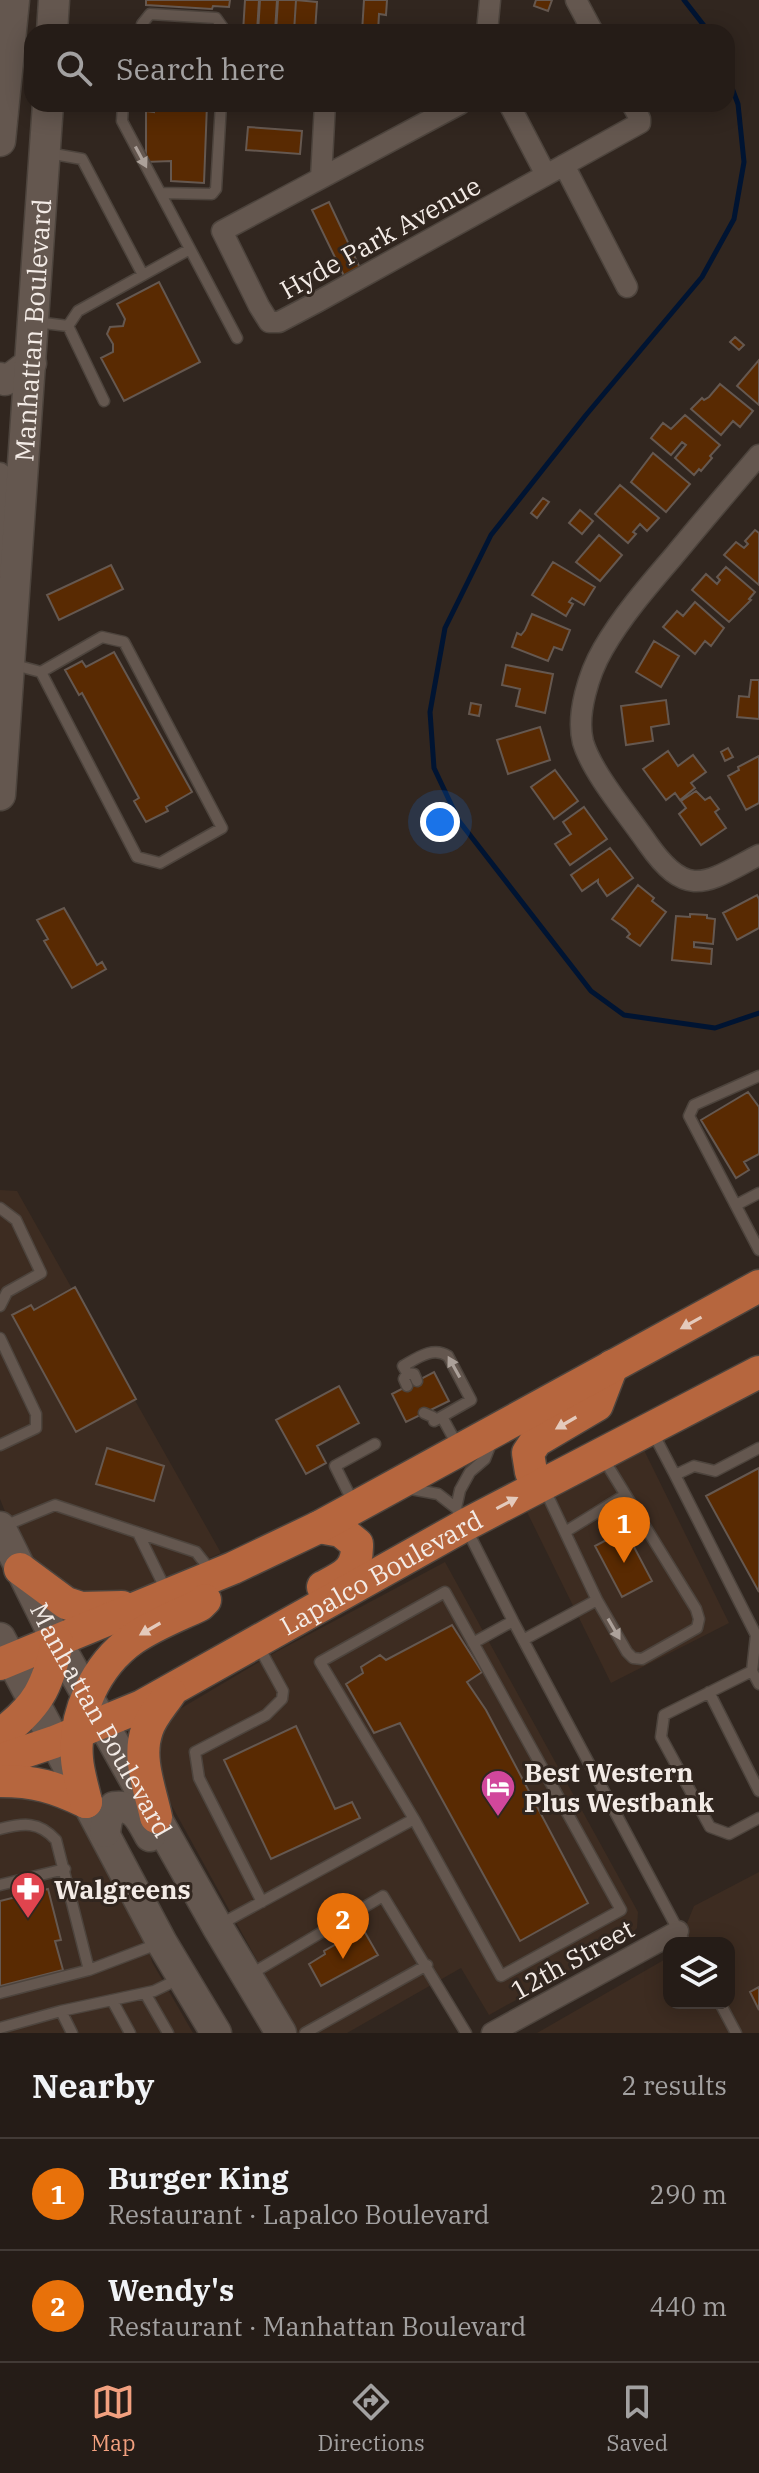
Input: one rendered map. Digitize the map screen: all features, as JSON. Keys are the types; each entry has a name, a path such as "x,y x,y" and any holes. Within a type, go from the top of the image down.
{"main road":[{"path":"4,1654 57,1642 224,1572 319,1527 759,1286"},
{"path":"542,1484 531,1472 528,1453 536,1441 597,1405 612,1366"},
{"name":"Lapalco Boulevard","path":"0,1760 80,1723 142,1706 248,1646 460,1517 542,1484 759,1372"},
{"path":"248,1646 267,1617 343,1576 352,1568 357,1557 357,1544 341,1531 319,1527"},
{"path":"20,1569 66,1603 81,1608 155,1601"},
{"path":"86,1802 76,1759 80,1723 114,1655 154,1626 200,1605 224,1572"},
{"path":"0,1735 33,1704 45,1686 57,1642"},
{"path":"156,1817 142,1759 143,1744 148,1727 171,1691"},
{"path":"0,1781 30,1781 48,1785 86,1802"}],"street":[{"path":"0,141 13,69 14,0"},
{"path":"52,24 54,0"},
{"path":"488,24 490,0"},
{"path":"576,0 589,24"},
{"path":"33,112 31,154 41,206"},
{"name":"Manhattan Boulevard","path":"0,795 47,112"},
{"path":"321,178 325,112"},
{"name":"Hyde Park Avenue","path":"445,112 222,231 269,322 279,322 317,302 555,170 636,114"},
{"path":"515,112 555,170 627,287"},
{"path":"0,378 5,380 14,376 31,363"},
{"path":"759,455 643,592 602,649 583,698 581,721 583,742 599,772 664,866 683,880 711,880 759,855"},
{"path":"0,473 5,478 2,539 13,605"},
{"name":"Manhattan Boulevard","path":"0,1528 57,1642 80,1723 156,1817 281,2033"},
{"name":"Manhattan Boulevard","path":"4,1654 33,1704 80,1723"},
{"name":"Manhattan Boulevard","path":"86,1802 105,1832 162,1943 216,2033"},
{"path":"105,1832 107,1819 114,1807 130,1807 139,1816 171,1875 199,1894"},
{"name":"12th Street","path":"492,2033 663,1946"}],"lane":[{"path":"142,24 150,14 216,18 220,24"},
{"path":"123,112 122,121 237,338"},
{"path":"161,193 212,194 216,189 221,112"},
{"path":"44,153 82,159 143,275"},
{"path":"68,326 78,311 190,249"},
{"path":"34,322 68,326"},
{"path":"68,326 104,401"},
{"path":"9,664 41,672 102,637 124,642 222,828 160,863 137,857 41,672"},
{"path":"759,1076 694,1105 689,1116 759,1250"},
{"path":"736,1205 759,1193"},
{"path":"0,1208 16,1220 41,1273 7,1292 0,1306"},
{"path":"0,1338 36,1414 36,1428 0,1445"},
{"path":"412,1383 404,1379 407,1373 403,1366 428,1353 441,1352 448,1356 471,1400 433,1414 460,1450"},
{"path":"651,1428 756,1635 752,1671 759,1684"},
{"path":"460,1517 460,1490 470,1472 485,1459 498,1429"},
{"path":"355,1507 335,1466 375,1444"},
{"path":"675,1475 694,1466 715,1471 759,1448"},
{"path":"542,1484 597,1600 627,1652 633,1658 642,1659 697,1628 699,1619 696,1609 600,1453"},
{"path":"389,1489 419,1488 438,1494 460,1517 681,1937"},
{"path":"565,1532 625,1495"},
{"path":"0,1528 55,1505 196,1552 224,1572"},
{"path":"138,1533 155,1601"},
{"path":"445,1592 621,1910 501,1976 414,1819 320,1662 445,1592"},
{"path":"523,1640 597,1600"},
{"path":"473,1643 513,1621"},
{"path":"248,1646 283,1691 282,1699 266,1715 195,1752 199,1778 262,1902"},
{"path":"752,1671 664,1715 661,1737 710,1827 729,1834 759,1818"},
{"path":"709,1692 759,1791"},
{"path":"217,1926 414,1819"},
{"path":"0,1829 24,1823 47,1830 56,1840 89,1970"},
{"path":"0,1885 65,1869"},
{"path":"247,1977 383,1896 466,2033"},
{"path":"0,1993 89,1970 162,1943"},
{"path":"305,2033 427,1965"},
{"path":"0,2028 154,1991 183,1977"},
{"path":"145,1993 168,2033"},
{"path":"112,2000 130,2033"},
{"path":"723,2009 736,2033"},
{"path":"61,2011 72,2033"}],"shaded area":[{"path":"0,1190 17,1191 221,1553 59,1624 16,1539 0,1499"},
{"path":"644,1450 729,1623 611,1683 527,1512"},
{"path":"445,1562 638,1912 637,1928 626,1939 489,2015 461,1968 347,2033 297,2033 162,1788 156,1752 168,1716 276,1652"},
{"path":"0,1792 32,1792 83,1815 144,1925 152,1962 193,2033 0,2033"},
{"path":"759,1872 759,2033 537,2033 663,1960 663,2009 735,2009 735,1937 681,1937 694,1906"}],"building":[{"path":"146,0 230,0 229,7 213,6 212,9 146,5"},
{"path":"245,0 259,0 258,24 244,24"},
{"path":"260,0 277,0 276,24 258,24"},
{"path":"278,0 296,0 294,24 276,24"},
{"path":"296,0 317,2 316,24 294,24"},
{"path":"364,0 387,0 386,15 379,14 378,24 362,24"},
{"path":"536,0 552,0 548,11 534,6"},
{"path":"146,112 207,112 204,183 171,181 171,161 146,162"},
{"path":"248,127 302,131 300,154 246,150"},
{"path":"329,202 360,268 344,276 312,210"},
{"path":"159,282 200,362 124,401 101,358 113,352 113,344 107,334 110,327 123,326 125,319 117,304"},
{"path":"735,337 744,345 739,350 730,342"},
{"path":"759,360 759,405 737,386"},
{"path":"720,384 753,411 740,427 733,421 721,435 691,409 702,398 709,397"},
{"path":"685,415 720,445 701,471 699,469 694,475 675,458 686,445 682,442 671,455 651,438 663,423 671,429"},
{"path":"653,453 690,484 666,512 631,482"},
{"path":"620,485 659,518 647,531 640,524 628,543 595,514"},
{"path":"543,498 549,502 537,518 531,513"},
{"path":"580,510 593,521 582,534 569,523"},
{"path":"755,530 759,533 759,585 724,555 736,542 744,548 748,544 745,541"},
{"path":"599,535 622,555 600,581 576,562"},
{"path":"553,562 595,587 584,605 572,598 569,602 573,604 566,616 532,595"},
{"path":"111,565 123,589 59,620 47,595"},
{"path":"726,567 755,592 729,622 692,590 706,574 717,584 720,580 717,577"},
{"path":"695,602 724,628 711,646 705,641 695,654 663,627 677,611 683,616"},
{"path":"532,614 570,630 562,650 554,647 548,661 512,647 517,633 521,635 525,630"},
{"path":"654,641 679,656 661,687 636,672"},
{"path":"114,652 192,792 166,807 168,811 146,822 134,801 139,798 82,693 79,695 65,670 82,661 86,667"},
{"path":"506,665 553,674 545,713 516,706 520,689 502,685"},
{"path":"751,680 759,680 759,719 737,717 739,696 749,697"},
{"path":"666,700 669,724 651,727 653,741 626,745 621,706"},
{"path":"471,703 481,705 479,716 469,714"},
{"path":"540,727 550,760 508,774 497,740"},
{"path":"728,748 733,757 725,761 721,752"},
{"path":"668,751 678,766 693,755 706,772 691,783 695,788 680,800 675,793 666,800 643,769"},
{"path":"759,756 759,803 746,810 728,776"},
{"path":"555,770 578,801 554,819 531,787"},
{"path":"696,791 705,800 710,797 719,809 715,812 726,828 701,845 679,814 686,808 681,801"},
{"path":"584,807 607,839 570,865 555,844 571,834 563,822"},
{"path":"610,848 633,878 607,896 598,880 582,891 571,875"},
{"path":"638,885 666,912 640,946 627,937 630,934 626,929 612,919"},
{"path":"757,895 759,928 737,940 723,913"},
{"path":"64,908 97,965 102,962 106,969 72,988 44,941 48,939 37,920"},
{"path":"690,914 715,919 713,944 694,942 694,947 712,949 711,964 672,960 676,916 690,917"},
{"path":"748,1092 759,1107 759,1154 744,1162 749,1170 736,1178 701,1120"},
{"path":"75,1287 136,1399 76,1432 12,1315 31,1305 34,1310"},
{"path":"434,1372 449,1401 406,1422 392,1394"},
{"path":"339,1386 359,1423 317,1446 326,1463 306,1474 276,1420"},
{"path":"107,1448 164,1466 154,1501 96,1484"},
{"path":"759,1468 759,1592 706,1496"},
{"path":"625,1530 652,1581 622,1597 595,1546"},
{"name":"Best Western Plus Westbank","path":"452,1625 482,1672 467,1682 486,1710 588,1903 520,1941 400,1723 374,1733 346,1684 363,1673 361,1667 380,1655 386,1660"},
{"path":"296,1726 335,1809 352,1802 360,1818 271,1859 224,1760"},
{"name":"Walgreens","path":"48,1889 61,1940 55,1941 63,1970 0,1986 0,1901"},
{"path":"363,1929 378,1955 321,1986 309,1964 325,1954 324,1951"},
{"path":"759,1987 759,2010 750,1992"}],"waterway":[{"path":"684,0 703,24"},
{"path":"735,96 744,162 734,219 702,277 586,415 491,535 445,628 430,712 434,768 459,821 591,991 624,1015 715,1028 759,1013"}],"place":[{"name":"Burger King","path":"624,1563"},
{"name":"Best Western Plus Westbank","path":"498,1818"},
{"name":"Walgreens","path":"28,1920"},
{"name":"Wendy's","path":"343,1959"}]}
